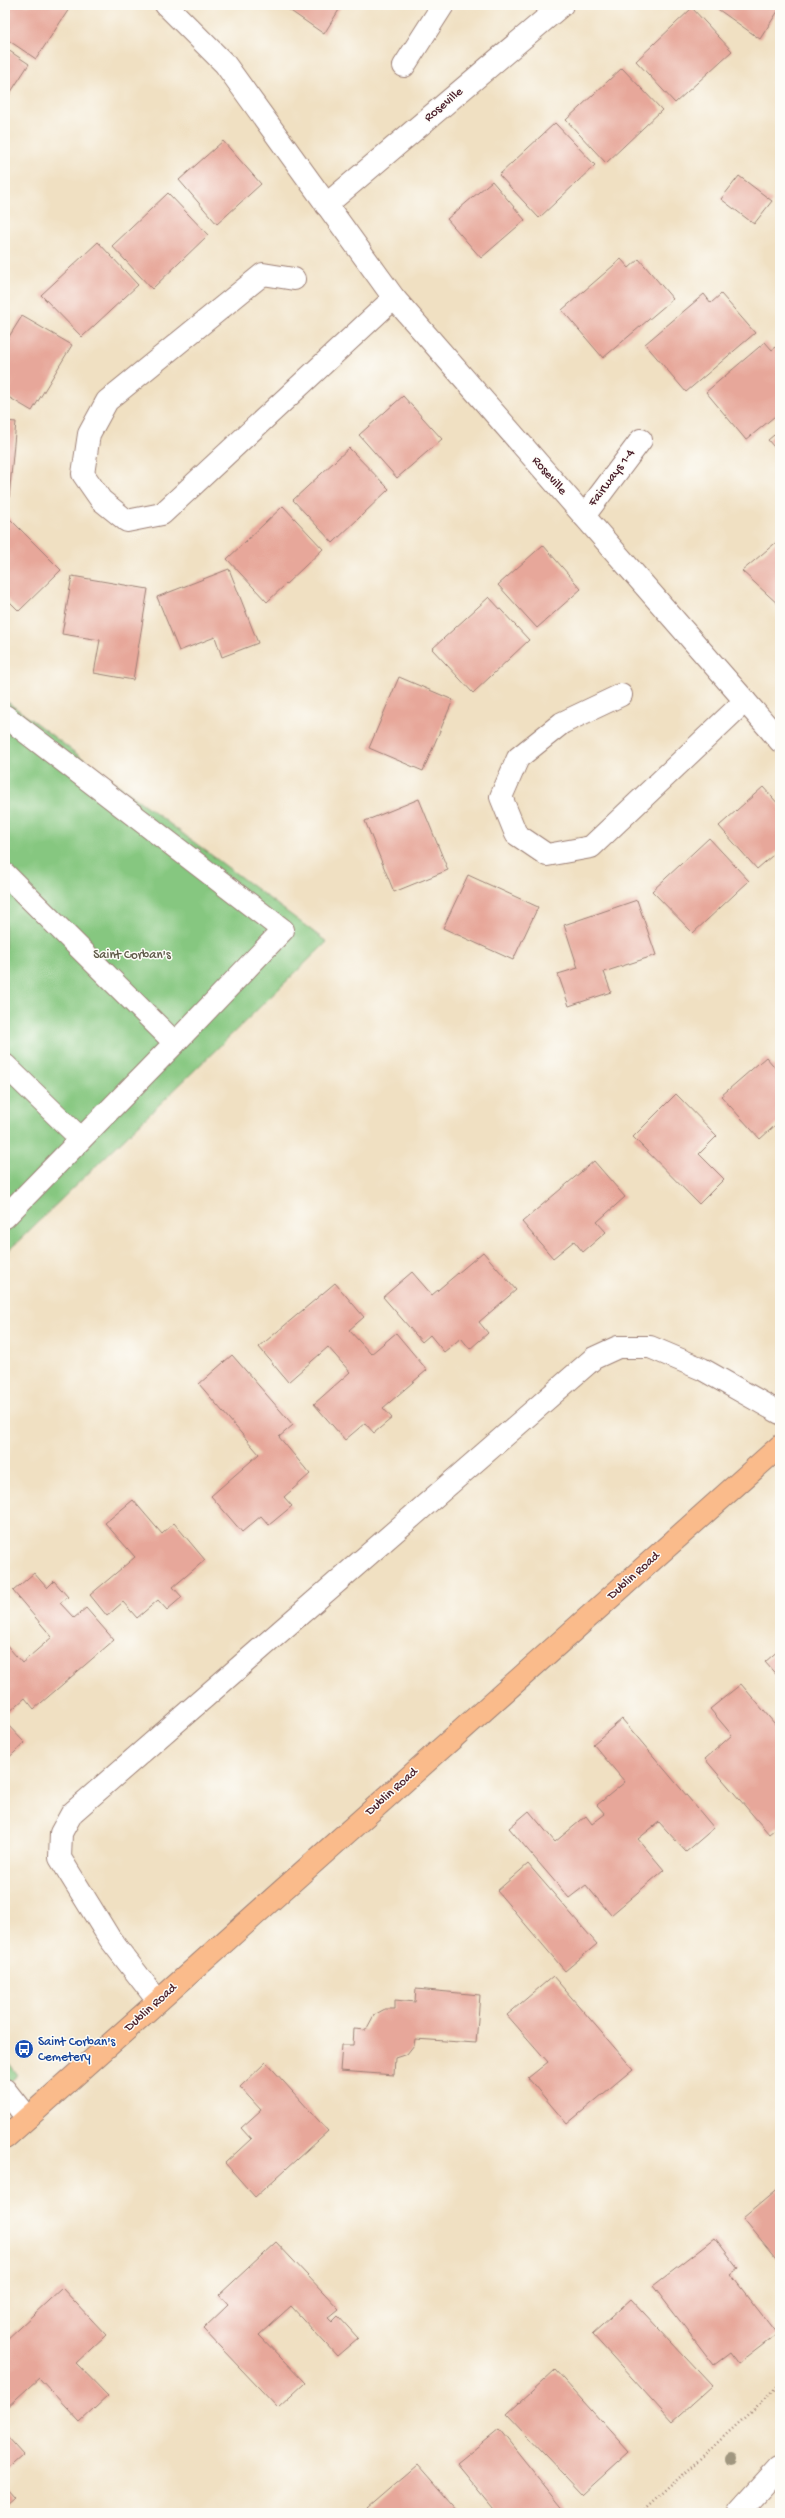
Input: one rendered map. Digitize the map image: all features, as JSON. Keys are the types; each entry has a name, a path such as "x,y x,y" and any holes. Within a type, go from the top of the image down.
{"main road":[{"name":"Dublin Road","path":"5,2138 780,1446"}],"street":[{"name":"Roseville","path":"166,5 225,64 394,298 780,740"},
{"path":"404,66 443,5"},
{"name":"Roseville","path":"326,205 562,5"},
{"path":"294,279 263,274 108,401 89,434 83,474 101,500 127,522 162,514 394,298"},
{"name":"Fairways 1-4","path":"584,516 641,440"},
{"path":"621,695 562,723 518,758 501,797 516,834 547,855 591,847 745,701"},
{"path":"5,716 283,930 5,1217"},
{"path":"5,874 175,1043"},
{"path":"5,1065 81,1139"},
{"path":"158,2001 110,1939 60,1858 62,1833 72,1813 594,1358 618,1347 650,1347 702,1369 780,1413"},
{"path":"5,2090 27,2118"},
{"path":"738,2513 780,2467"}],"path":[{"path":"642,2513 780,2385"}],"green space":[{"name":"Saint Corban's","path":"5,700 327,942 5,1254"},
{"path":"5,2058 18,2075 5,2086"}],"building":[{"path":"5,5 63,5 69,9 36,59 5,38"},
{"path":"282,5 342,5 324,34"},
{"path":"712,5 780,5 780,8 760,39"},
{"path":"692,8 732,51 675,103 636,61"},
{"path":"5,48 29,64 5,101"},
{"path":"622,68 662,110 606,163 566,120"},
{"path":"555,123 595,165 539,218 499,175"},
{"path":"223,141 261,184 217,224 179,180"},
{"path":"739,176 772,201 754,224 721,199"},
{"path":"492,181 525,220 481,258 447,219"},
{"path":"168,193 208,235 152,289 112,246"},
{"path":"98,242 138,285 82,337 41,295"},
{"path":"621,259 629,268 639,259 673,299 603,358 562,310"},
{"path":"704,294 711,303 721,294 755,333 686,392 645,344"},
{"path":"22,316 72,345 32,411 5,395 5,343"},
{"path":"765,342 772,350 780,344 780,412 746,440 706,392"},
{"path":"403,396 442,439 397,478 359,435"},
{"path":"5,421 16,422 9,498 5,498"},
{"path":"780,430 780,454 768,440"},
{"path":"349,448 389,489 333,543 293,500"},
{"path":"283,506 323,549 267,602 227,559"},
{"path":"6,515 61,570 19,611 5,597"},
{"path":"780,539 780,606 742,571"},
{"path":"543,545 581,589 537,628 498,585"},
{"path":"229,569 258,643 222,657 215,637 179,651 157,597"},
{"path":"72,576 148,589 133,680 94,673 100,640 62,634"},
{"path":"489,597 529,640 473,693 432,649"},
{"path":"399,677 453,700 423,771 369,748"},
{"path":"763,787 780,806 780,849 757,869 719,826"},
{"path":"419,799 448,870 394,892 365,821"},
{"path":"709,838 749,881 693,933 652,891"},
{"path":"468,875 538,907 513,960 443,928"},
{"path":"637,900 656,955 604,972 611,992 569,1006 558,974 578,968 564,925"},
{"path":"766,1057 780,1073 780,1121 760,1139 721,1096"},
{"path":"676,1094 717,1136 699,1154 724,1179 699,1204 633,1137"},
{"path":"594,1161 625,1197 597,1222 606,1232 583,1252 574,1241 553,1258 522,1222"},
{"path":"483,1252 516,1290 479,1322 488,1333 470,1349 461,1338 444,1352 430,1335 422,1342 383,1297 412,1272 432,1295"},
{"path":"335,1283 364,1317 349,1330 371,1354 396,1333 427,1370 383,1408 392,1418 374,1433 365,1423 345,1440 314,1404 350,1372 328,1347 288,1382 259,1347"},
{"path":"232,1355 293,1425 279,1437 310,1474 284,1497 292,1506 269,1525 261,1516 242,1532 211,1496 259,1454 199,1384"},
{"path":"133,1500 162,1534 174,1523 205,1560 173,1587 182,1597 167,1610 158,1600 137,1618 123,1602 107,1616 90,1595 135,1557 105,1523"},
{"path":"34,1573 47,1588 54,1581 68,1597 60,1603 74,1618 86,1608 114,1640 34,1709 25,1698 8,1713 5,1709 5,1643 22,1663 52,1637 13,1591"},
{"path":"780,1649 780,1679 765,1662"},
{"path":"741,1684 780,1730 780,1825 769,1834 705,1759 732,1735 710,1709"},
{"path":"622,1719 714,1828 686,1852 659,1822 638,1839 664,1870 611,1915 586,1885 569,1898 509,1828 529,1811 555,1842 586,1816 592,1824 605,1814 597,1805 625,1782 593,1744"},
{"path":"5,1722 25,1743 5,1761"},
{"path":"528,1864 597,1944 565,1971 497,1891"},
{"path":"553,1976 633,2069 567,2124 528,2078 548,2062 507,2015"},
{"path":"416,1989 480,1995 476,2043 415,2039 414,2045 407,2054 395,2058 394,2075 340,2071 342,2045 353,2045 354,2029 366,2030 374,2015 385,2009 395,2009 395,2000 415,2002"},
{"path":"266,2062 328,2131 255,2197 225,2163 251,2139 241,2128 261,2110 240,2087"},
{"path":"780,2187 780,2263 743,2218"},
{"path":"715,2238 739,2269 731,2275 777,2334 738,2364 730,2353 714,2365 653,2286"},
{"path":"276,2242 339,2309 328,2318 332,2322 338,2316 358,2338 337,2356 291,2306 259,2335 305,2383 278,2408 203,2329 228,2305 219,2295"},
{"path":"62,2288 106,2335 76,2363 108,2396 80,2422 39,2378 5,2409 5,2341"},
{"path":"631,2299 712,2386 672,2422 592,2334"},
{"path":"555,2370 629,2452 583,2494 507,2414"},
{"path":"499,2429 565,2511 562,2513 498,2513 457,2463"},
{"path":"5,2435 23,2455 5,2471"},
{"path":"418,2465 460,2513 370,2513 367,2509"},
{"path":"5,2488 14,2498 5,2506"}],"place":[{"name":"Saint Corban's Cemetery","path":"24,2049"}]}
